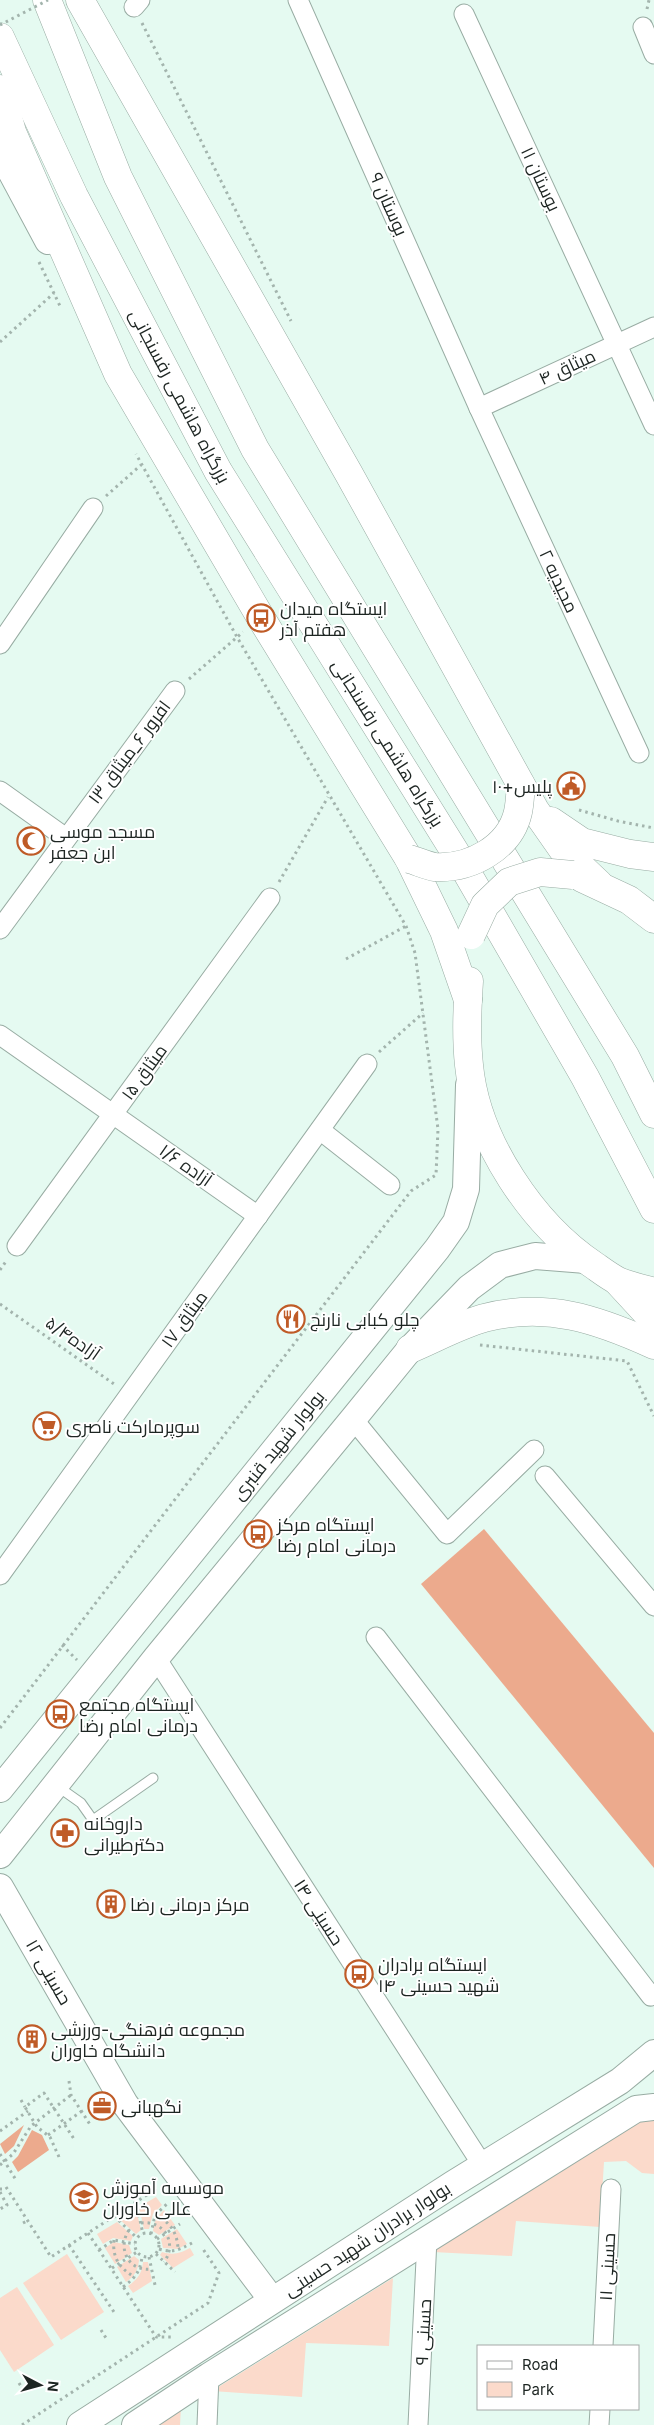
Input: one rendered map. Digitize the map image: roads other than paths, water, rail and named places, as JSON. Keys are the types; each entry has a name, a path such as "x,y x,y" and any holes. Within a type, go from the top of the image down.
{"highway":[{"path":"47,0 118,177 255,449 625,1056 654,1114"},
{"path":"80,0 349,474 535,810 563,850 599,884"},
{"name":"بزرگراه هاشمی رفسنجانی","path":"0,37 74,196 218,471 455,852 585,1077 654,1209"},
{"path":"0,89 12,132 118,374 262,618 409,859 444,931 468,1000"},
{"path":"409,859 433,867 459,866 482,858 504,839 518,813 521,785"},
{"path":"535,810 582,842 630,854 654,857"},
{"path":"654,919 641,903 599,884 573,875 540,872 509,882 485,905 471,935 468,1000 469,1066 482,1122 505,1171 531,1205 562,1240 586,1260 617,1280 654,1292"},
{"path":"617,1280 654,1321"},
{"path":"410,1349 483,1319 522,1312 549,1311 608,1324 654,1345"}],"street":[{"name":"بوستان ۹","path":"298,0 479,408"},
{"name":"بوستان ۱۱","path":"464,14 654,425"},
{"path":"643,27 654,54"},
{"path":"0,151 118,374"},
{"name":"میثاق ۴","path":"479,408 654,327"},
{"name":"مجیدیه ۲","path":"479,408 639,753"},
{"path":"0,644 93,508"},
{"name":"افرور ۶_میثاق ۱۳","path":"0,929 175,691"},
{"path":"0,791 66,838"},
{"name":"میثاق ۱۵","path":"17,1246 270,898"},
{"name":"آزاده ۱/۶","path":"0,1035 258,1216"},
{"name":"میثاق ۱۷","path":"1,1571 367,1064"},
{"name":"بولوار شهید قنبری","path":"0,1789 437,1249 456,1222 466,1189 469,1066"},
{"path":"320,1130 390,1185"},
{"path":"0,1855 156,1658 410,1349 469,1288 500,1266 535,1256 586,1260"},
{"path":"353,1419 447,1534 534,1450"},
{"path":"545,1476 654,1606"},
{"path":"124,1634 156,1658"},
{"path":"376,1638 651,1996 654,1995"},
{"name":"حسینی ۱۴","path":"156,1658 483,2166"},
{"name":"حسینی ۱۲","path":"0,1887 125,2104 272,2300"},
{"name":"بولوار برادران شهید حسینی","path":"80,2425 272,2300 620,2081 654,2053"},
{"name":"بولوار برادران شهید حسینی","path":"135,2425 209,2376 636,2109 654,2107"},
{"name":"حسینی ۱۱","path":"603,2345 611,2189"},
{"name":"حسینی ۹","path":"418,2425 427,2239"},
{"path":"207,2425 209,2376"},
{"path":"599,2425 600,2410"}],"lane":[{"path":"54,1787 59,1786 81,1803 93,1820 153,1778"}],"place":[{"name":"ایستگاه میدان هفتم آذر","path":"261,618"},
{"name":"پلیس+۱۰","path":"571,786"},
{"name":"مسجد موسی ابن جعفر","path":"31,841"},
{"name":"چلو کبابی نارنج","path":"291,1319"},
{"name":"سوپرمارکت ناصری","path":"47,1426"},
{"name":"ایستگاه مرکز درمانی امام رضا","path":"258,1534"},
{"name":"ایستگاه مجتمع درمانی امام رضا","path":"60,1714"},
{"name":"داروخانه دکترطیرانی","path":"65,1833"},
{"name":"مرکز درمانی رضا","path":"111,1904"},
{"name":"ایستگاه برادران شهید حسینی ۱۴","path":"359,1974"},
{"name":"مجموعه فرهنگی-ورزشی دانشگاه خاوران","path":"32,2039"},
{"name":"نگهبانی","path":"102,2106"},
{"name":"موسسه آموزش عالی خاوران","path":"84,2197"}]}
